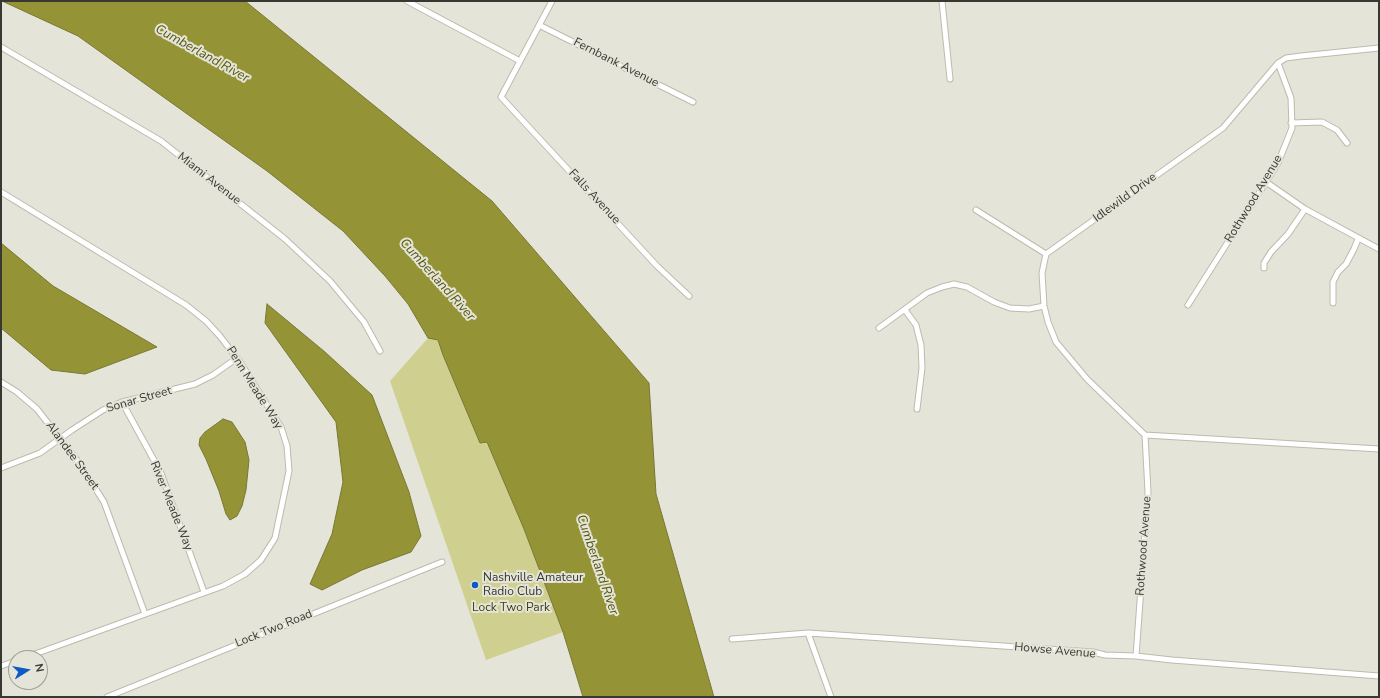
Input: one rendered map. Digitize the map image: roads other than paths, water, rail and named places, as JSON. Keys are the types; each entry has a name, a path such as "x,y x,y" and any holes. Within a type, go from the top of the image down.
{"street":[{"path":"407,1 520,61 552,1"},
{"path":"942,1 950,79"},
{"name":"Fernbank Avenue","path":"539,25 693,102"},
{"name":"Miami Avenue","path":"1,47 161,141 285,239 330,281 364,322 380,351"},
{"path":"1278,63 1286,58 1379,48"},
{"name":"Falls Avenue","path":"520,61 501,97 653,261 689,296"},
{"name":"Rothwood Avenue","path":"1188,305 1278,163 1292,128 1291,98 1278,63"},
{"name":"Idlewild Drive","path":"1046,254 1223,128 1278,63"},
{"path":"1291,123 1322,122 1337,130 1346,143"},
{"path":"1266,182 1306,209 1358,239 1379,249"},
{"name":"Penn Meade Way","path":"1,192 186,305 210,325 220,335 237,358 281,427 287,446 289,471 275,538 261,560 245,574 223,586 46,650"},
{"path":"1264,268 1264,263 1271,252 1288,234 1306,209"},
{"path":"976,210 1046,254 1042,273 1044,306 1056,342 1087,379 1145,435 1379,449"},
{"path":"1333,303 1333,282 1338,272 1346,264 1358,239"},
{"path":"879,328 927,292 954,284 967,287 994,302 1010,308 1029,309 1044,306"},
{"path":"905,310 916,325 921,345 922,368 917,408"},
{"name":"Sonar Street","path":"1,468 40,453 98,412 122,402 195,384 213,375 237,358"},
{"name":"Alandee Street","path":"1,382 17,392 37,409 80,463 104,502 145,614"},
{"name":"River Meade Way","path":"122,402 161,473 204,592"},
{"name":"Rothwood Avenue","path":"1136,656 1148,492 1145,435"},
{"name":"Lock Two Road","path":"107,697 442,562"},
{"path":"808,632 831,697"},
{"name":"Howse Avenue","path":"732,639 808,632 1136,656 1379,676"}],"water":[{"name":"Cumberland River","path":"2,1 245,1 492,201 649,383 656,494 714,697 583,697 563,632 524,529 487,442 480,443 438,340 428,338 408,304 385,276 343,231 267,171 78,36"},
{"path":"1,243 53,286 157,347 85,374 51,370 1,328"},
{"path":"267,304 325,352 372,395 409,492 421,536 411,552 362,570 322,590 310,584 332,534 343,482 336,422 265,323"},
{"path":"223,419 232,422 245,442 249,460 246,490 242,506 237,516 230,520 226,514 219,491 199,445 200,438 205,432"}],"place":[{"name":"Nashville Amateur Radio Club","path":"475,585"}],"park label":[{"name":"Lock Two Park","path":"511,608"}]}
